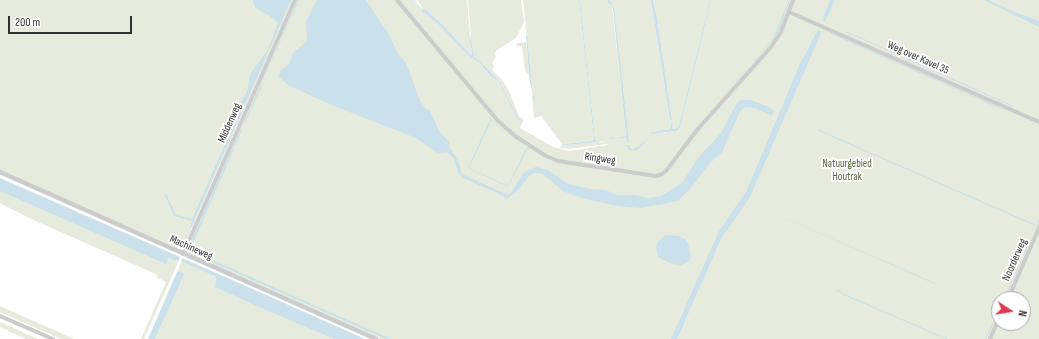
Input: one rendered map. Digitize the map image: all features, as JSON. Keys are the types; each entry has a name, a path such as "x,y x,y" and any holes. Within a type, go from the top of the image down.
{"street":[{"name":"Middenweg","path":"182,254 295,0"},
{"name":"Ringweg","path":"397,0 498,121 515,136 543,154 558,161 654,176 660,175 666,171 694,134 771,47 781,32 793,0"},
{"name":"Weg over Kavel 35","path":"789,12 1039,122"},
{"name":"Machineweg","path":"0,172 376,339"},
{"name":"Noorderweg","path":"1011,291 1039,228"},
{"path":"0,316 53,339"}],"green space":[{"path":"0,0 293,0 182,250 0,171"},
{"name":"Natuurgebied Houtrak","path":"296,0 415,0 421,8 422,7 417,0 467,0 471,36 468,0 521,0 524,22 516,38 497,50 495,53 496,57 492,63 494,66 492,70 503,81 509,91 519,116 523,119 523,122 518,118 499,81 480,61 474,57 470,40 471,55 442,24 425,9 427,14 469,56 481,64 499,83 517,119 522,123 520,128 553,147 569,151 608,145 569,149 560,148 562,144 543,117 533,94 523,0 579,0 594,139 592,141 564,145 606,141 596,141 595,139 580,0 608,0 608,3 612,5 626,136 617,138 611,137 611,139 627,138 628,142 614,7 610,0 651,0 670,120 672,120 657,17 653,0 710,0 679,126 678,128 674,129 671,124 670,129 652,132 641,146 633,149 629,147 628,149 637,150 643,145 651,134 676,131 680,128 711,0 1039,0 1039,339 380,339 187,254 185,251"},
{"path":"526,42 529,75 525,71 522,46 517,46 516,43"},
{"path":"533,96 542,116 534,118"},
{"path":"0,190 166,263 169,258 175,261 179,260 144,339 141,339 166,282 156,277 158,275 29,218 0,203"},
{"path":"182,261 214,276 216,278 215,287 334,339 155,339 184,275 180,271 177,272"},
{"path":"0,306 74,339 61,339 0,312"},
{"path":"0,322 38,339 26,339 0,327"}],"water":[{"path":"253,0 291,0 189,232 192,221 174,216 165,195 166,194 176,215 192,219 233,126 236,112 248,89 252,71 268,50 278,23 270,16 257,9 254,6"},
{"path":"298,0 261,88 244,123"},
{"path":"317,0 366,0 390,36 398,54 406,63 420,101 426,109 430,111 439,131 449,142 450,148 458,161 462,174 508,195 511,193 524,172 536,167 548,170 568,184 591,189 606,190 616,195 634,195 648,198 661,196 682,183 698,158 721,133 737,103 741,100 750,100 769,107 774,112 771,116 756,108 745,107 740,111 722,152 709,164 691,188 678,201 640,208 618,206 573,195 563,191 543,174 535,173 529,176 518,190 507,199 463,178 458,172 454,159 447,152 438,153 416,138 329,104 288,85 279,77 280,71 290,63 292,54 306,42 306,22"},
{"path":"579,0 595,139 596,141 607,140 564,145 592,141 594,139"},
{"path":"608,0 610,0 614,7 629,142 627,142 626,138 611,139 611,137 617,138 626,136 613,9 612,5 608,3"},
{"path":"651,0 653,0 657,17 672,120 670,120"},
{"path":"710,0 680,128 676,131 651,134 643,145 637,150 628,149 627,145 633,149 638,147 652,132 670,129 671,123 673,129 678,128"},
{"path":"789,0 778,32 773,40 693,131 769,44 776,32"},
{"path":"830,0 835,0 825,22 822,20"},
{"path":"984,0 989,0 1039,21 1039,27"},
{"path":"425,9 442,24 471,55 471,39 474,57 480,61 499,81 518,118 523,122 522,123 517,119 499,83 481,64 469,56 437,23 422,11"},
{"path":"818,30 821,31 821,33 750,197 721,239 677,339 671,339 719,231 746,192 800,64"},
{"path":"526,35 533,94 543,117 561,144 543,118 533,96 529,75"},
{"path":"488,116 505,133 491,121 469,168 508,186 527,147 531,149 527,150 508,187 468,168 490,120"},
{"path":"241,129 242,130 190,250 391,339 386,339 187,251"},
{"path":"0,178 180,257 179,260 175,261 169,258 166,264 0,191"},
{"path":"785,218 935,283 935,284"},
{"path":"665,235 679,236 686,240 691,258 688,262 681,265 672,264 658,257 656,246"},
{"path":"182,258 365,339 334,339 259,307 215,287 216,278 214,276 181,261"},
{"path":"180,271 184,275 155,339 148,339 177,272"}],"waterway":[{"path":"847,32 1012,106"},
{"path":"832,34 1002,109"},
{"path":"818,130 1037,226 1039,220"},
{"path":"184,243 187,235"},
{"path":"1024,254 1030,241"},
{"path":"1008,291 1021,261"},
{"path":"837,290 845,295 947,339"},
{"path":"986,339 991,328"}]}
